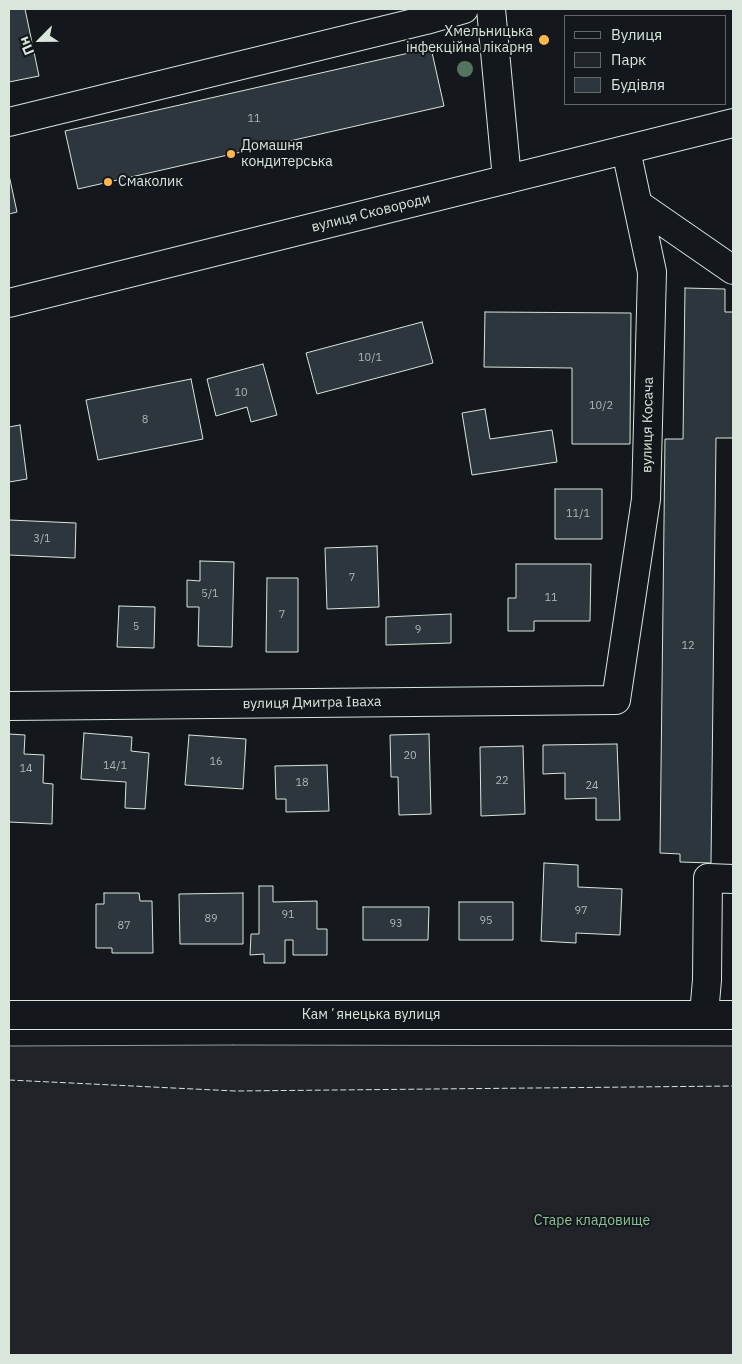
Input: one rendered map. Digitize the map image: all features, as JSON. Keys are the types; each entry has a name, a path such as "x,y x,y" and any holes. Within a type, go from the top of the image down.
{"main road":[{"path":"9,122 425,14 464,9"},
{"path":"491,9 507,179"},
{"name":"вулиця Сковороди","path":"9,303 733,123"},
{"name":"вулиця Косача","path":"616,700 646,499 652,272 626,150"},
{"path":"638,205 733,270"},
{"name":"вулиця Дмитра Іваха","path":"9,706 616,700"},
{"path":"704,1014 707,980 708,878 733,878"},
{"name":"Камʼянецька вулиця","path":"9,1015 733,1015"}],"green space":[{"name":"Старе кладовище","path":"9,1046 733,1046 733,1355 9,1355"}],"building":[{"path":"9,9 25,9 39,76 9,82"},
{"path":"431,48 444,106 78,189 65,131"},
{"path":"9,175 17,212 9,214"},
{"path":"685,288 725,289 725,312 733,312 733,438 716,438 711,863 680,862 680,854 660,853 665,439 683,439"},
{"path":"485,312 631,313 630,444 572,444 572,368 484,367"},
{"path":"422,322 433,363 317,394 306,353"},
{"path":"263,364 277,415 251,422 247,407 216,416 207,379"},
{"path":"191,379 203,439 98,460 86,400"},
{"path":"485,409 490,439 552,430 557,462 472,475 462,413"},
{"path":"20,425 27,479 9,482 9,427"},
{"path":"555,489 602,489 602,539 555,539"},
{"path":"9,520 76,523 75,558 9,555"},
{"path":"377,546 379,607 327,609 325,548"},
{"path":"200,561 234,562 232,647 198,646 199,607 187,607 187,580 200,581"},
{"path":"516,564 591,564 590,621 534,621 534,631 508,631 508,598 516,598"},
{"path":"267,578 298,578 298,652 266,652"},
{"path":"119,606 155,607 154,648 117,647"},
{"path":"451,614 451,643 386,645 386,617"},
{"path":"84,733 132,737 131,751 149,753 145,809 125,808 126,782 81,779"},
{"path":"9,734 25,735 24,754 44,755 43,783 53,784 52,824 9,822"},
{"path":"429,734 431,814 399,815 398,777 391,777 390,735"},
{"path":"189,735 246,739 243,789 185,785"},
{"path":"617,744 620,820 596,820 596,798 565,799 565,773 543,774 543,745"},
{"path":"523,746 525,814 481,816 480,747"},
{"path":"327,765 329,811 286,812 286,799 276,799 275,766"},
{"path":"544,863 578,865 578,887 622,889 620,935 576,933 576,943 541,941"},
{"path":"259,886 273,886 273,902 317,901 317,929 327,929 327,955 293,955 293,940 285,940 285,963 264,963 264,954 250,955 251,934 259,934"},
{"path":"104,893 139,893 140,901 152,901 153,953 112,953 112,948 96,948 96,904 104,904"},
{"path":"243,893 243,944 180,944 179,894"},
{"path":"459,902 513,902 513,940 459,940"},
{"path":"363,907 429,907 428,940 363,940"}],"fence":[{"path":"9,1080 235,1091 733,1086"}],"place":[{"name":"Хмельницька інфекційна лікарня","path":"544,40"},
{"name":"Домашня кондитерська","path":"231,154"},
{"name":"Смаколик","path":"108,182"}]}
